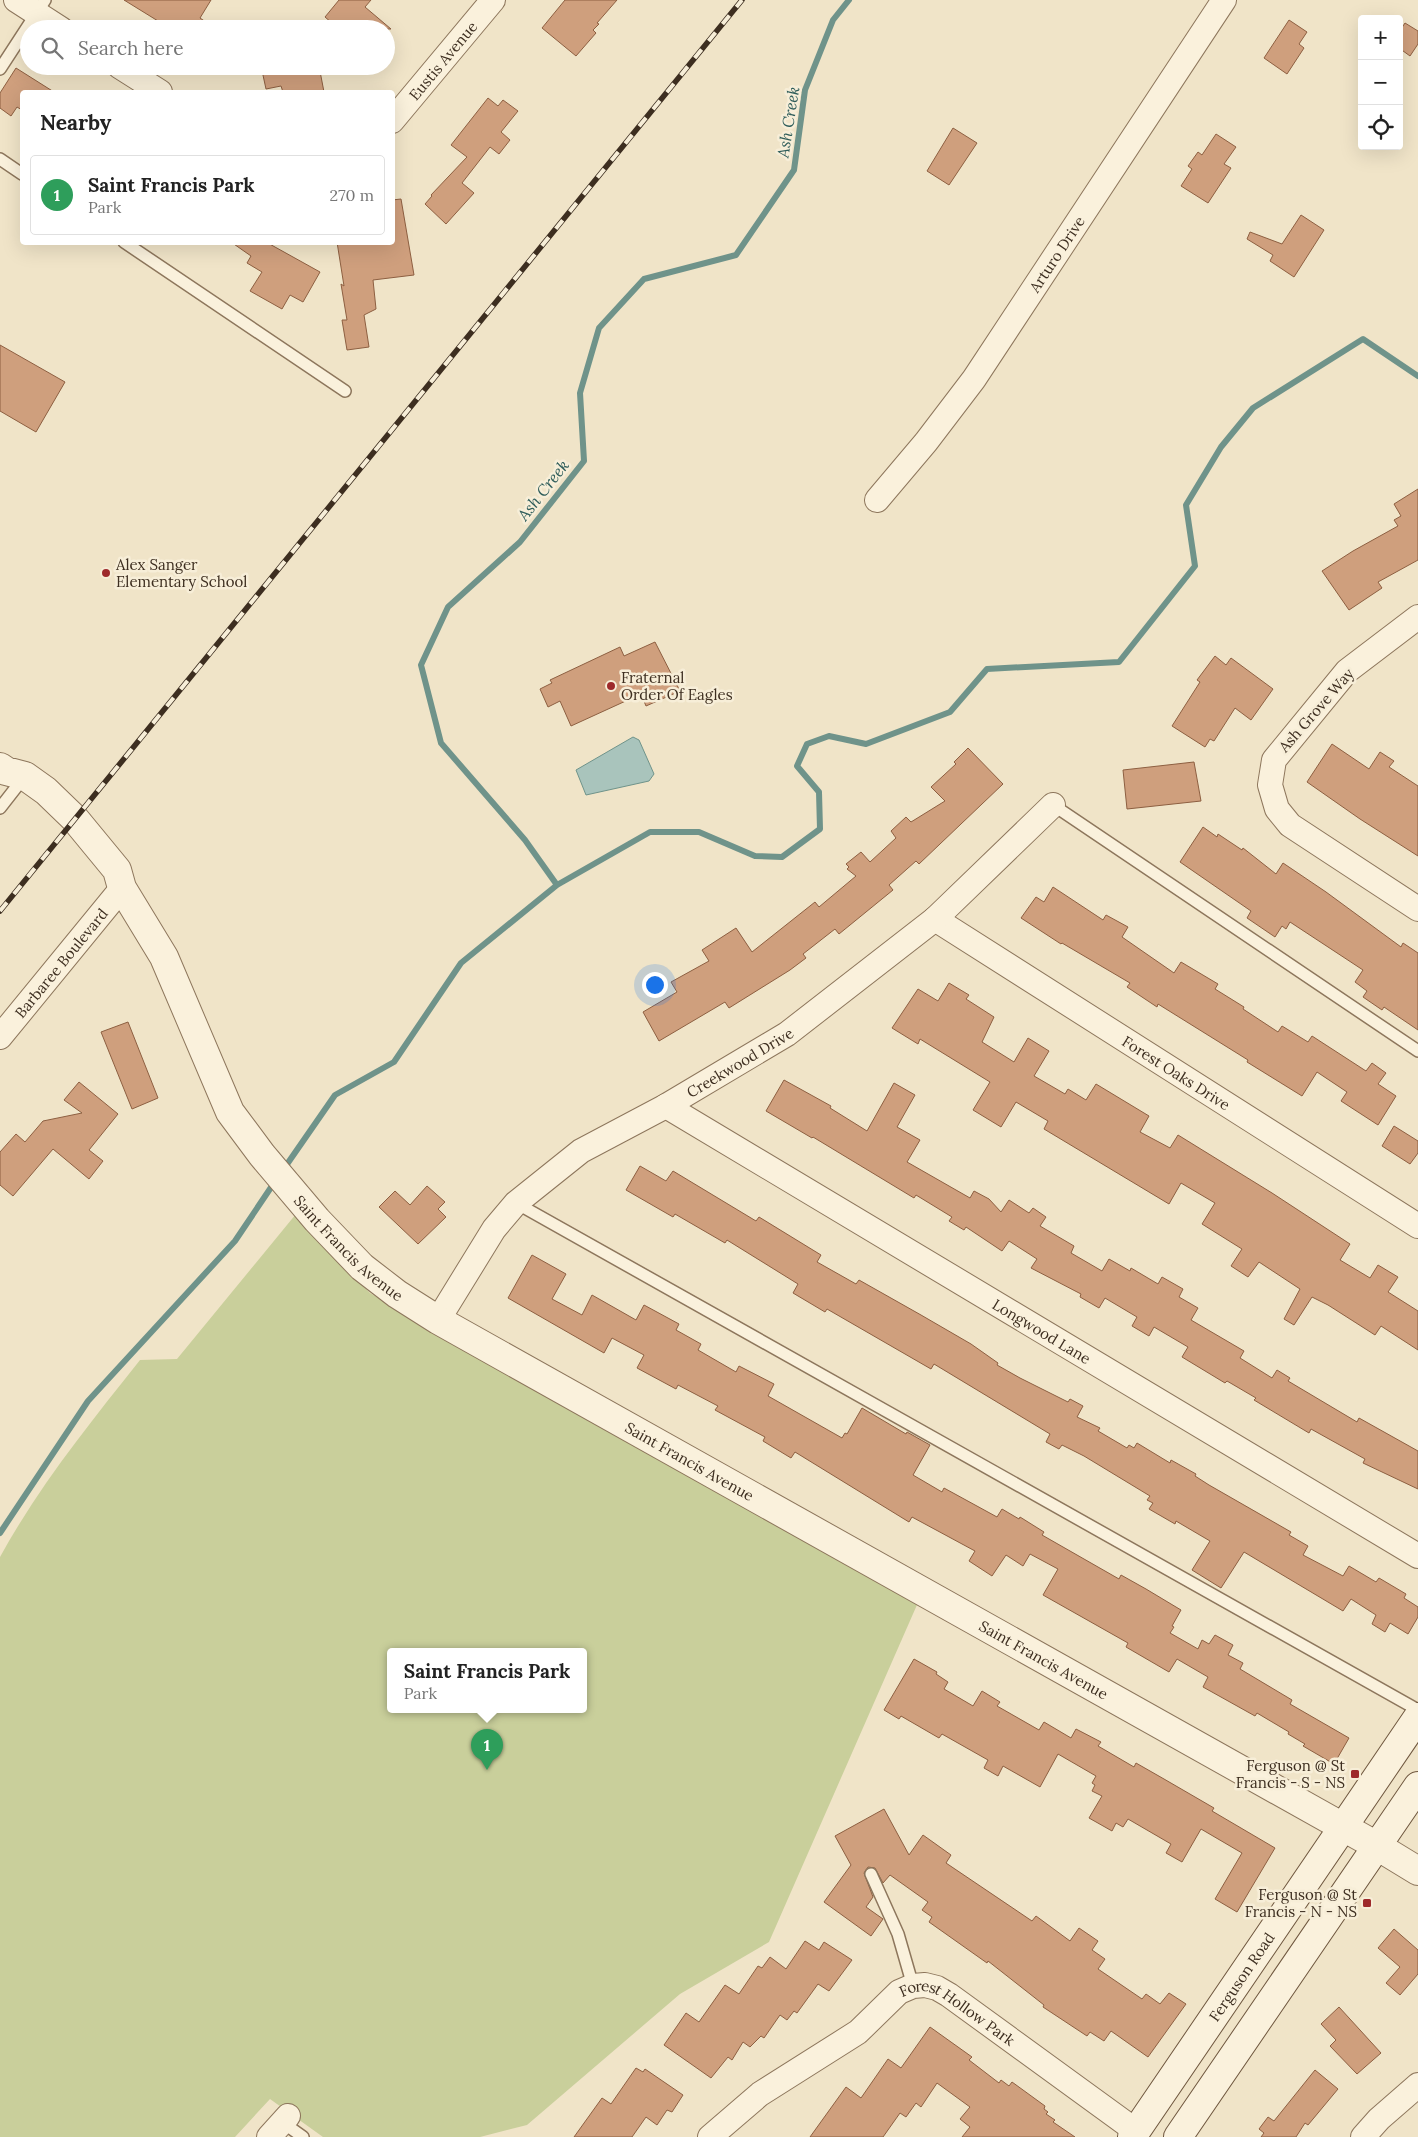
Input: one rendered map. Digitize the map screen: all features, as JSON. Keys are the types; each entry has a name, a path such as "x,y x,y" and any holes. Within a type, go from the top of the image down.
{"street":[{"path":"16,0 41,7 53,20"},
{"name":"Eustis Avenue","path":"395,118 493,0"},
{"name":"Arturo Drive","path":"877,500 926,442 974,379 1224,0"},
{"path":"133,75 157,90"},
{"name":"Ash Grove Way","path":"1418,617 1347,671 1274,760 1270,785 1277,809 1290,825 1418,910"},
{"name":"Saint Francis Avenue","path":"9,782 46,791 75,819 117,870 122,888 164,957 230,1112 262,1155 317,1220 362,1266 397,1294 438,1320 1377,1846 1418,1871"},
{"name":"Creekwood Drive","path":"438,1320 494,1229 516,1203 581,1152 666,1106 788,1034 935,919 1053,805"},
{"name":"Barbaree Boulevard","path":"0,1036 122,888"},
{"name":"Forest Oaks Drive","path":"935,919 1418,1226"},
{"name":"Longwood Lane","path":"666,1106 1418,1556"},
{"name":"Ferguson Road","path":"1134,2134 1418,1717"},
{"path":"1178,2137 1418,1786"},
{"name":"Forest Hollow Park","path":"710,2137 772,2085 858,2032 899,1992 913,1986 931,1986 949,1995 1134,2134"},
{"path":"1363,2137 1379,2119 1418,2085"}],"lane":[{"path":"32,20 41,7"},
{"path":"0,68 20,38"},
{"path":"0,159 20,173"},
{"path":"128,245 345,391"},
{"path":"1053,805 1418,1051"},
{"path":"516,1203 1418,1710"},
{"path":"871,1874 898,1934 913,1986"},
{"path":"279,2125 303,2137"}],"green space":[{"path":"296,1214 321,1243 370,1293 423,1325 920,1598 769,1942 680,1994 527,2125 480,2137 323,2137 270,2099 235,2137 0,2137 0,1557 48,1480 140,1360 177,1359"}],"water":[{"path":"633,737 639,740 654,774 649,781 586,795 576,770"}],"building":[{"path":"124,0 211,0 200,18 203,20 156,20"},
{"path":"339,0 371,0 365,7 380,20 328,20 325,17"},
{"path":"565,0 617,0 597,23 599,24 593,30 596,33 576,56 542,28"},
{"path":"1289,20 1307,32 1299,44 1304,48 1287,74 1264,58"},
{"path":"1405,23 1418,31 1418,44 1410,56 1403,51 1403,26"},
{"path":"16,68 20,71 20,75 27,75 51,90 20,90 20,109 17,107 11,116 0,108 0,93"},
{"path":"263,75 321,75 324,90 282,90 281,86 266,89"},
{"path":"488,98 498,106 503,100 518,111 501,132 510,140 499,154 490,147 462,183 474,193 446,224 425,204 431,195 467,157 451,145"},
{"path":"953,128 977,143 949,185 927,171"},
{"path":"1216,134 1236,147 1224,164 1231,168 1208,203 1181,186 1192,169 1188,166 1198,152 1202,155"},
{"path":"401,199 414,275 373,280 376,309 364,315 369,347 347,350 342,320 347,320 341,284 344,286 337,245 395,245 395,200"},
{"path":"1301,215 1324,230 1294,277 1270,261 1273,255 1247,239 1250,232 1282,244"},
{"path":"235,245 271,245 320,272 303,302 290,295 282,309 250,291 262,272 247,263 251,256"},
{"path":"0,345 65,382 36,432 0,411"},
{"path":"1418,489 1418,560 1378,582 1382,588 1349,610 1322,571 1398,526 1394,520 1401,516 1394,504"},
{"name":"Fraternal Order Of Eagles","path":"655,642 680,691 646,706 641,694 571,726 560,701 548,707 540,689 552,683 550,680 620,647 624,656"},
{"path":"1215,656 1226,665 1231,658 1273,689 1251,720 1235,708 1214,741 1210,739 1205,747 1172,726 1200,682 1197,680"},
{"path":"1332,744 1369,769 1380,752 1394,761 1389,767 1418,786 1418,856 1307,782"},
{"path":"968,748 1003,784 919,864 916,861 889,885 893,890 839,934 835,929 803,954 806,958 790,970 729,1008 725,1002 659,1041 643,1012 677,992 671,982 709,961 702,950 736,928 752,952 815,902 819,907 856,876 847,869 849,867 846,864 861,852 870,862 896,838 891,831 906,817 911,822 945,801 931,787 956,764 954,762"},
{"path":"1194,762 1201,801 1127,809 1123,770"},
{"path":"1203,827 1217,837 1218,834 1242,850 1243,848 1276,874 1283,863 1401,947 1403,943 1418,953 1418,1030 1384,1007 1382,1010 1363,997 1367,991 1355,982 1363,970 1290,922 1286,929 1282,926 1275,937 1247,918 1251,911 1180,862"},
{"path":"1053,887 1103,920 1106,915 1128,927 1122,937 1174,973 1181,962 1218,984 1215,989 1278,1032 1282,1026 1308,1042 1312,1036 1366,1071 1372,1063 1386,1073 1378,1084 1396,1096 1378,1125 1341,1101 1347,1092 1317,1072 1302,1096 1158,1004 1157,1007 1127,987 1130,983 1061,944 1021,918 1036,897 1044,902"},
{"path":"949,983 969,995 966,999 994,1017 982,1042 1014,1062 1028,1038 1049,1051 1034,1076 1065,1094 1068,1089 1086,1100 1096,1084 1149,1116 1140,1132 1170,1148 1178,1135 1350,1244 1340,1260 1370,1278 1378,1265 1398,1277 1388,1292 1418,1311 1418,1350 1381,1326 1375,1335 1312,1297 1294,1325 1284,1319 1300,1289 1259,1262 1248,1277 1231,1266 1242,1249 1202,1224 1215,1203 1181,1183 1169,1204 1044,1129 1048,1121 1016,1102 1001,1127 973,1110 990,1082 920,1039 918,1044 892,1028 918,989 938,1001"},
{"path":"128,1022 158,1098 132,1109 101,1032"},
{"path":"784,1080 831,1106 830,1108 867,1131 894,1083 915,1095 897,1127 920,1140 907,1162 970,1198 974,1191 989,1199 1001,1212 1009,1200 1029,1213 1033,1208 1046,1217 1040,1226 1074,1246 1071,1253 1102,1271 1109,1259 1130,1271 1131,1268 1158,1284 1162,1277 1183,1289 1179,1297 1198,1308 1191,1320 1244,1351 1240,1358 1272,1378 1277,1370 1290,1378 1288,1381 1357,1422 1359,1418 1418,1451 1418,1489 1363,1463 1365,1459 1311,1429 1309,1433 1254,1400 1256,1398 1227,1381 1225,1383 1182,1357 1188,1347 1154,1327 1149,1336 1132,1326 1137,1317 1105,1298 1099,1308 1080,1297 1081,1294 1031,1268 1037,1259 1009,1241 1002,1251 966,1227 964,1230 949,1221 952,1217 916,1195 914,1198 766,1111"},
{"path":"79,1082 118,1114 89,1150 103,1161 89,1179 53,1149 13,1196 0,1185 0,1152 16,1134 25,1142 43,1121 82,1113 64,1100"},
{"path":"1394,1126 1418,1141 1418,1153 1410,1164 1382,1146"},
{"path":"640,1166 666,1181 673,1171 756,1221 759,1217 821,1255 817,1262 856,1284 859,1280 921,1315 971,1344 998,1363 997,1365 1020,1378 1068,1402 1070,1399 1083,1406 1077,1417 1100,1428 1098,1431 1127,1448 1129,1445 1134,1448 1137,1443 1170,1463 1171,1460 1196,1474 1195,1476 1209,1485 1291,1532 1289,1535 1308,1546 1303,1555 1343,1576 1349,1566 1376,1582 1379,1578 1406,1594 1404,1598 1418,1607 1418,1617 1408,1634 1390,1623 1385,1632 1372,1624 1376,1615 1351,1599 1343,1611 1244,1552 1221,1588 1192,1570 1210,1541 1176,1521 1175,1524 1149,1509 1153,1503 1147,1500 1150,1496 1084,1456 1062,1445 1059,1449 1046,1442 1050,1434 934,1364 931,1369 827,1309 825,1312 793,1293 798,1284 727,1240 725,1243 675,1214 673,1217 626,1190"},
{"path":"427,1186 445,1202 438,1209 446,1217 418,1244 379,1207 395,1191 410,1205"},
{"path":"532,1255 566,1274 552,1299 582,1315 592,1295 636,1320 644,1305 679,1324 676,1330 701,1344 698,1350 736,1372 739,1366 774,1384 768,1396 842,1438 845,1433 847,1434 862,1408 906,1434 907,1432 930,1445 913,1475 942,1492 944,1488 997,1517 1002,1509 1019,1519 1020,1517 1044,1532 1042,1535 1119,1579 1121,1575 1181,1610 1170,1633 1198,1649 1202,1640 1209,1644 1215,1635 1233,1645 1228,1655 1243,1663 1240,1669 1292,1700 1290,1704 1349,1738 1334,1764 1303,1746 1305,1744 1288,1734 1289,1732 1257,1713 1255,1716 1203,1687 1208,1677 1177,1659 1169,1672 1126,1647 1128,1643 1043,1595 1058,1569 1030,1554 1023,1566 1006,1555 992,1576 969,1561 975,1551 912,1517 909,1522 795,1452 791,1458 763,1441 765,1437 715,1410 718,1406 678,1385 676,1389 637,1368 644,1355 612,1338 604,1353 508,1298"},
{"path":"914,1659 937,1672 936,1674 948,1682 944,1689 973,1706 982,1691 1000,1702 997,1706 1039,1730 1044,1722 1071,1738 1076,1729 1101,1742 1098,1746 1134,1767 1136,1763 1164,1779 1214,1808 1212,1811 1275,1848 1237,1912 1215,1899 1242,1853 1201,1829 1182,1862 1166,1853 1171,1844 1128,1819 1123,1827 1116,1823 1112,1831 1089,1818 1102,1796 1092,1791 1095,1785 1092,1783 1096,1776 1058,1754 1040,1787 1003,1766 998,1776 984,1768 988,1760 942,1734 939,1738 901,1716 899,1719 884,1710"},
{"path":"884,1809 909,1855 923,1835 951,1855 946,1863 1032,1921 1036,1916 1070,1941 1079,1928 1098,1941 1092,1950 1105,1959 1098,1969 1142,1999 1146,1994 1160,2004 1169,1993 1186,2004 1148,2057 1111,2031 1104,2041 1090,2032 1087,2036 1043,2007 1044,2005 988,1961 987,1963 929,1922 932,1917 922,1910 928,1902 890,1875 883,1883 875,1868 868,1867 864,1873 873,1897 866,1907 883,1919 871,1936 824,1902 851,1865 835,1836"},
{"path":"1394,1929 1418,1950 1418,1974 1400,1995 1386,1983 1400,1967 1378,1948"},
{"path":"805,1941 819,1950 824,1942 852,1960 829,1991 818,1984 797,2013 794,2011 787,2020 780,2015 764,2038 761,2036 750,2047 743,2042 732,2060 728,2057 711,2078 664,2045 686,2013 699,2022 725,1985 739,1994 758,1966 762,1968 770,1957 786,1969"},
{"path":"1339,2007 1381,2053 1357,2074 1330,2046 1336,2040 1321,2024"},
{"path":"930,2027 972,2057 969,2060 999,2083 1001,2080 1009,2086 1012,2082 1045,2106 1044,2109 1048,2112 1046,2114 1055,2120 1053,2122 1075,2137 962,2137 970,2127 960,2119 970,2107 937,2083 921,2107 916,2103 906,2117 900,2113 883,2137 810,2137 846,2087 861,2098 888,2059 901,2068"},
{"path":"636,2068 643,2072 645,2069 683,2095 672,2112 667,2110 657,2125 646,2117 632,2137 574,2137 602,2098 611,2104"},
{"path":"1315,2070 1338,2089 1308,2125 1305,2123 1296,2137 1261,2137 1264,2133 1259,2129 1268,2117 1274,2121"}],"waterway":[{"name":"Ash Creek","path":"557,885 525,840 441,743 421,665 448,607 520,542 584,461 580,393 599,328 644,279 736,255 794,170 805,90 833,20 849,0"},
{"path":"283,1170 335,1095 394,1062 461,963 557,885 650,832 699,832 755,856 782,857 820,829 819,792 797,766 807,744 829,736 866,744 950,712 987,669 1119,662 1195,566 1186,505 1221,447 1253,408 1363,339 1418,376"},
{"path":"0,1533 88,1401 235,1241 276,1180"}],"railway":[{"path":"0,911 742,0"}],"place":[{"name":"Alex Sanger Elementary School","path":"106,573"},
{"name":"Fraternal Order Of Eagles","path":"611,686"},
{"name":"Saint Francis Park","path":"487,1770"},
{"name":"Ferguson @ St Francis - S - NS","path":"1355,1774"},
{"name":"Ferguson @ St Francis - N - NS","path":"1367,1903"}]}
